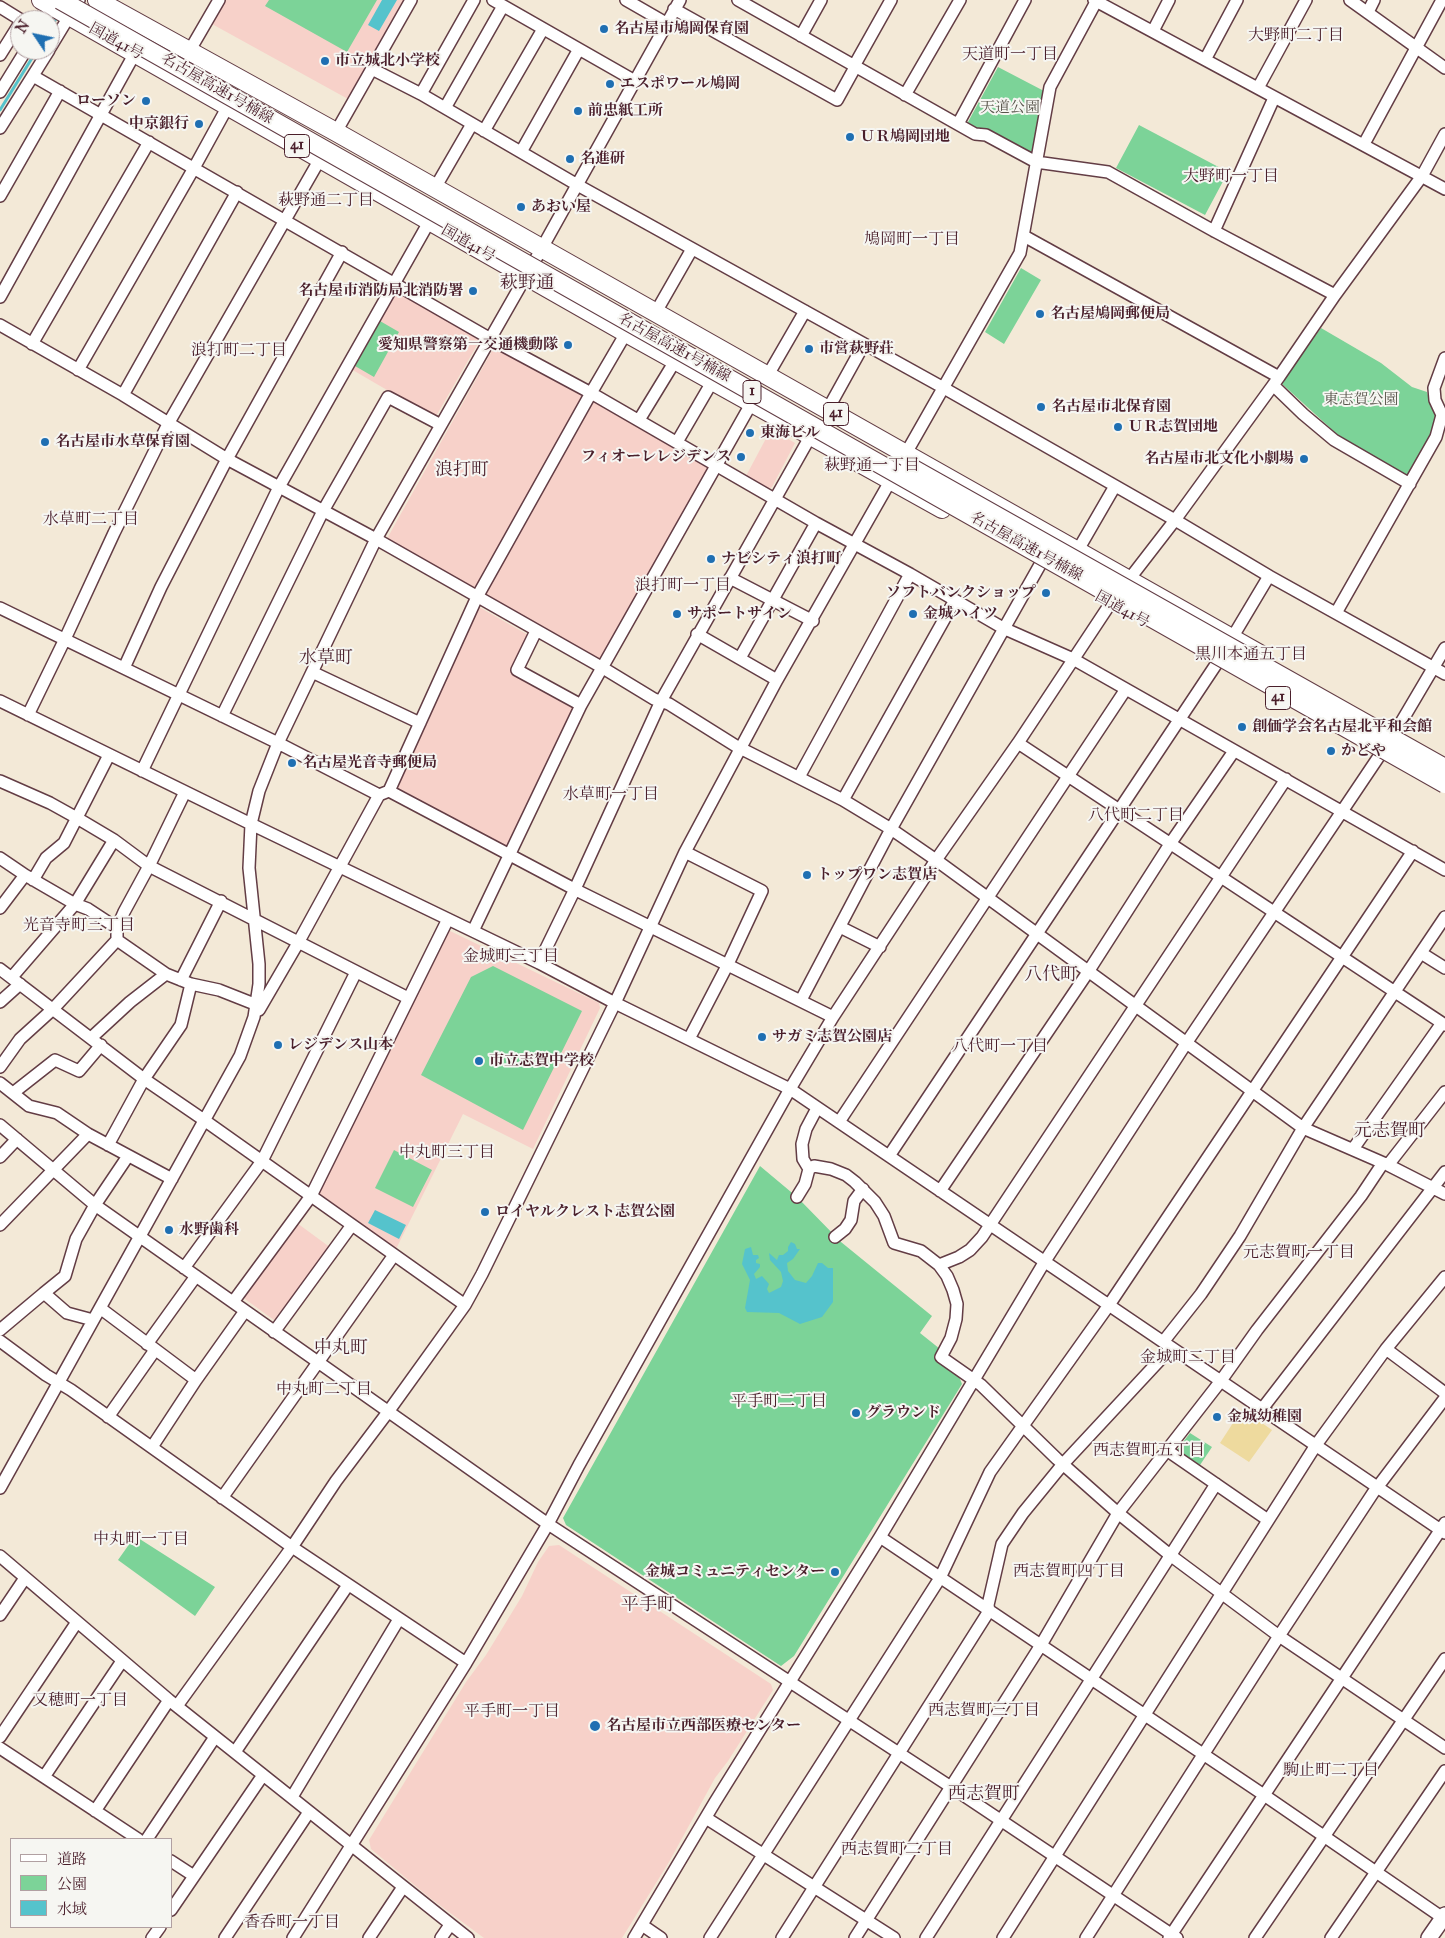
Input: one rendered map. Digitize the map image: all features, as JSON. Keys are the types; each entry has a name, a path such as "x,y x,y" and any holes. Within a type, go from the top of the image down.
{"highway":[{"name":"国道41号","path":"97,0 190,50 768,375 1445,760"},
{"name":"国道41号","path":"50,7 72,11 135,53 320,160 1445,793"},
{"name":"名古屋高速1号楠線","path":"50,7 1445,784"},
{"name":"名古屋高速1号楠線","path":"72,11 1445,768"}],"main road":[{"path":"1430,1938 1444,1916"}],"street":[{"path":"190,50 219,0"},
{"path":"336,132 411,0"},
{"path":"421,94 474,0"},
{"path":"626,0 666,23"},
{"path":"738,0 752,4 801,36 974,134 986,135 1036,162 1108,172 1335,295"},
{"path":"801,36 821,0"},
{"path":"0,1488 240,1056 257,1005 259,964 249,868 251,824 259,791 278,743 376,540 542,248 666,23 677,5 837,100 891,0"},
{"path":"905,95 960,0"},
{"path":"958,124 1025,0"},
{"path":"95,1811 173,1703 292,1547 336,1481 464,1305 482,1274 685,852 777,680 812,621 942,387 1020,254 1050,87 1096,0 1445,189"},
{"path":"1153,31 1169,0"},
{"path":"1206,58 1237,0"},
{"path":"1258,88 1306,0"},
{"path":"1350,0 1445,68"},
{"path":"1368,12 1374,0"},
{"path":"1364,144 1442,0"},
{"path":"445,108 498,3 634,81"},
{"path":"60,31 72,11"},
{"path":"484,131 543,29"},
{"path":"0,55 10,38"},
{"path":"520,152 579,49"},
{"path":"0,297 135,53"},
{"path":"0,92 20,60"},
{"path":"0,128 42,60"},
{"path":"372,69 421,94 576,185 942,387 1269,576 1445,674"},
{"path":"33,76 285,219 393,283 639,420 816,523 910,574 1003,628 1073,659 1445,870"},
{"path":"0,196 60,92"},
{"path":"1214,231 1274,98"},
{"path":"78,370 228,106"},
{"path":"434,188 472,124"},
{"path":"293,1938 466,1662 548,1524 790,1089 833,1017 936,860 1018,743 1110,604 1175,520 1276,381 1335,295 1422,176 1445,134"},
{"path":"32,344 149,142"},
{"path":"28,715 168,424 320,160"},
{"path":"123,395 238,192"},
{"path":"142,771 279,487 429,222"},
{"path":"1024,236 1276,381 1302,414 1334,440 1410,484"},
{"path":"656,312 692,249"},
{"path":"124,668 161,587 227,459 342,252"},
{"path":"768,375 805,311"},
{"path":"0,326 123,395 227,459 323,510 742,748 843,800 891,829 936,860 1088,972 1188,1042 1303,1128 1353,1149 1445,1194"},
{"path":"254,1017 384,793 420,724 477,597 626,333"},
{"path":"828,409 864,344"},
{"path":"1336,613 1410,484 1441,440 1442,415 1435,400 1434,388 1445,358"},
{"path":"639,420 675,361"},
{"path":"677,442 712,382"},
{"path":"222,716 323,510 388,396 441,425"},
{"path":"473,931 582,705 751,404"},
{"path":"539,962 661,701 697,634 810,437"},
{"path":"1078,550 1115,486"},
{"path":"740,658 816,523"},
{"path":"802,1000 891,829 1003,628 1041,564"},
{"path":"799,777 910,574"},
{"path":"1232,638 1269,576"},
{"path":"730,578 812,621"},
{"path":"843,800 955,600"},
{"path":"0,608 509,854 574,889 802,1000 833,1017"},
{"path":"536,631 517,670 582,705"},
{"path":"697,634 777,680"},
{"path":"634,1938 880,1537 1045,1261 1188,1042 1396,732 1445,648"},
{"path":"889,1156 1217,663"},
{"path":"312,672 420,724"},
{"path":"839,1122 1126,689"},
{"path":"0,701 539,962 614,1003 790,1089 1220,1382 1443,1529 1264,1795 1172,1937 1056,1856 548,1524 95,1204 0,1124"},
{"path":"1018,743 1394,992 1443,1020 1353,1149"},
{"path":"940,1191 1088,972 1170,844 1234,751"},
{"path":"0,908 46,858 64,842 109,755"},
{"path":"938,1265 959,1257 970,1250 990,1225 1286,779"},
{"path":"0,781 50,803 77,818 114,840 149,866 221,901 255,921 408,998"},
{"path":"0,1067 20,1039 53,1009 117,940 117,928 124,912 185,792"},
{"path":"0,1002 74,904 114,840"},
{"path":"710,1938 940,1578 990,1472 1109,1305 1413,851"},
{"path":"685,852 762,891 728,964 689,1038"},
{"path":"0,858 117,928"},
{"path":"108,1145 144,1079 181,1026 186,982 221,901"},
{"path":"990,1611 988,1605 1002,1544 1023,1513 1063,1464 1167,1345 1240,1236 1303,1128 1445,917"},
{"path":"233,1302 311,1196 448,919"},
{"path":"840,927 880,948"},
{"path":"117,940 166,974 186,982 219,990 257,1005"},
{"path":"1421,953 1445,968"},
{"path":"0,968 144,1079 464,1305"},
{"path":"184,1268 262,1161 356,972"},
{"path":"13,1093 55,1060 79,1071 96,1041 130,1002 166,974"},
{"path":"0,1083 29,1106 57,1112 88,1134 172,1179"},
{"path":"855,1938 1041,1646 1118,1513 1168,1451 1257,1330 1385,1164 1445,1092"},
{"path":"797,1197 806,1184 809,1168 803,1159 802,1144 806,1129 815,1112"},
{"path":"0,1225 88,1134"},
{"path":"0,1158 17,1139"},
{"path":"0,1330 65,1276 76,1239 95,1204 128,1156"},
{"path":"809,1168 814,1166 831,1169 846,1175 863,1188 875,1202 884,1216 894,1243 921,1251 938,1265 953,1290 956,1304 954,1330 941,1357 974,1380 1063,1464 1118,1513 1170,1555 1279,1636 1445,1748"},
{"path":"1262,1409 1445,1172"},
{"path":"835,1237 845,1229 851,1220 854,1201 863,1188"},
{"path":"274,1332 352,1225"},
{"path":"222,1498 394,1255"},
{"path":"108,1417 196,1276"},
{"path":"1003,1938 1316,1445 1386,1350 1445,1277"},
{"path":"44,1293 67,1313 93,1320"},
{"path":"100,1308 196,1380"},
{"path":"152,1448 196,1380 245,1311"},
{"path":"1,1345 58,1382 292,1547 466,1662"},
{"path":"1386,1350 1445,1392"},
{"path":"1086,1938 1279,1636 1378,1487 1445,1398"},
{"path":"1168,1451 1268,1520"},
{"path":"926,1938 1216,1484"},
{"path":"880,1537 1444,1916"},
{"path":"0,1556 173,1703 468,1938"},
{"path":"0,1615 25,1578"},
{"path":"235,1752 348,1585"},
{"path":"782,1938 990,1611"},
{"path":"292,1797 399,1619"},
{"path":"0,1737 77,1622"},
{"path":"1255,1938 1445,1659"},
{"path":"44,1777 122,1661"},
{"path":"148,1838 215,1737"},
{"path":"0,1748 136,1838"},
{"path":"1331,1938 1445,1772"},
{"path":"172,1909 262,1775"},
{"path":"225,1938 309,1812"},
{"path":"706,1818 894,1938"},
{"path":"172,1863 194,1876"},
{"path":"369,1938 403,1887"},
{"path":"441,1938 450,1925"},
{"path":"642,1925 661,1938"}],"shaded area":[{"name":"市立城北小学校","path":"225,0 404,0 348,99 212,24"},
{"path":"395,291 480,340 435,418 351,369"},
{"path":"497,348 585,395 475,592 384,544 493,349"},
{"path":"590,403 595,403 709,468 600,660 596,661 483,597 483,593"},
{"path":"771,429 795,443 772,487 768,489 746,476"},
{"path":"479,607 528,635 529,638 511,674 575,707 505,852 394,790 475,608"},
{"name":"市立志賀中学校","path":"448,930 599,1003 600,1008 533,1149 463,1114 396,1249 317,1194"},
{"path":"297,1223 331,1248 278,1323 245,1299 244,1296"},
{"name":"名古屋市立西部医療センター","path":"559,1545 771,1684 773,1690 715,1778 669,1862 622,1938 484,1938 430,1898 371,1849 369,1840 466,1682 486,1655 522,1596 538,1562 549,1546"}],"green space":[{"path":"269,0 377,0 347,52 265,6"},
{"name":"天道公園","path":"998,67 1044,91 1032,151 1029,153 984,128 976,130 968,126 968,122"},
{"path":"1139,125 1228,172 1205,215 1116,168"},
{"path":"1021,268 1041,280 1004,344 985,332"},
{"path":"380,321 399,332 374,377 355,366"},
{"name":"東志賀公園","path":"1321,328 1381,363 1412,387 1427,392 1430,403 1436,413 1431,435 1408,476 1339,436 1281,383"},
{"path":"493,966 582,1011 523,1130 421,1075 471,977"},
{"path":"394,1150 432,1170 413,1207 375,1188"},
{"path":"760,1166 797,1197 841,1242 932,1316 920,1333 940,1349 934,1356 958,1374 962,1384 794,1656 781,1666 566,1525 563,1518"},
{"path":"1190,1433 1212,1447 1200,1465 1177,1450"},
{"path":"135,1536 215,1587 195,1616 118,1560"}],"sand":[{"path":"1242,1409 1272,1430 1249,1462 1220,1443"}],"water":[{"path":"382,0 397,0 379,31 368,25"},
{"path":"375,1210 406,1225 399,1239 368,1223"},
{"path":"791,1242 795,1244 797,1249 800,1249 793,1259 787,1263 788,1271 795,1280 806,1283 812,1276 818,1263 822,1263 828,1268 833,1268 833,1302 822,1317 800,1324 779,1313 747,1312 745,1308 750,1280 742,1264 745,1249 751,1247 753,1255 758,1255 759,1258 756,1260 756,1263 760,1264 760,1267 754,1274 756,1279 762,1276 769,1284 767,1289 769,1293 781,1287 783,1281 781,1272 770,1260 769,1253 777,1260 779,1255 783,1255 788,1251"}],"waterway":[{"path":"0,110 31,60"}],"place":[{"name":"名古屋市鳩岡保育園","path":"604,29"},
{"name":"市立城北小学校","path":"325,61"},
{"name":"エスポワール鳩岡","path":"610,84"},
{"name":"ローソン","path":"146,101"},
{"name":"前忠紙工所","path":"578,111"},
{"name":"中京銀行","path":"199,124"},
{"name":"ＵＲ鳩岡団地","path":"850,137"},
{"name":"名進研","path":"570,159"},
{"name":"あおい屋","path":"521,207"},
{"name":"名古屋市消防局北消防署","path":"473,291"},
{"name":"名古屋鳩岡郵便局","path":"1040,314"},
{"name":"愛知県警察第一交通機動隊","path":"568,345"},
{"name":"市営萩野荘","path":"809,349"},
{"name":"名古屋市北保育園","path":"1041,407"},
{"name":"ＵＲ志賀団地","path":"1118,427"},
{"name":"東海ビル","path":"750,433"},
{"name":"名古屋市水草保育園","path":"45,442"},
{"name":"フィオーレレジデンス","path":"741,457"},
{"name":"名古屋市北文化小劇場","path":"1304,459"},
{"name":"ナビシティ浪打町","path":"711,559"},
{"name":"ソフトバンクショップ","path":"1046,593"},
{"name":"サポートサイン","path":"677,614"},
{"name":"金城ハイツ","path":"913,614"},
{"name":"創価学会名古屋北平和会館","path":"1242,727"},
{"name":"かどや","path":"1331,751"},
{"name":"名古屋光音寺郵便局","path":"292,763"},
{"name":"トップワン志賀店","path":"807,875"},
{"name":"サガミ志賀公園店","path":"762,1037"},
{"name":"レジデンス山本","path":"278,1045"},
{"name":"市立志賀中学校","path":"479,1061"},
{"name":"ロイヤルクレスト志賀公園","path":"485,1212"},
{"name":"水野歯科","path":"169,1230"},
{"name":"グラウンド","path":"856,1413"},
{"name":"金城幼稚園","path":"1217,1417"},
{"name":"金城コミュニティセンター","path":"835,1572"},
{"name":"名古屋市立西部医療センター","path":"595,1726"}],"district":[{"name":"大野町二丁目","path":"1296,36"},
{"name":"天道町一丁目","path":"1010,55"},
{"name":"大野町一丁目","path":"1231,177"},
{"name":"萩野通二丁目","path":"326,201"},
{"name":"鳩岡町一丁目","path":"912,240"},
{"name":"萩野通","path":"527,284"},
{"name":"浪打町二丁目","path":"239,351"},
{"name":"萩野通一丁目","path":"872,466"},
{"name":"浪打町","path":"462,471"},
{"name":"水草町二丁目","path":"91,520"},
{"name":"浪打町一丁目","path":"683,586"},
{"name":"黒川本通五丁目","path":"1251,655"},
{"name":"水草町","path":"326,659"},
{"name":"水草町一丁目","path":"611,795"},
{"name":"八代町二丁目","path":"1136,816"},
{"name":"光音寺町三丁目","path":"79,926"},
{"name":"金城町三丁目","path":"511,957"},
{"name":"八代町","path":"1051,976"},
{"name":"八代町一丁目","path":"1000,1047"},
{"name":"元志賀町","path":"1390,1132"},
{"name":"中丸町三丁目","path":"447,1153"},
{"name":"元志賀町一丁目","path":"1299,1253"},
{"name":"中丸町","path":"341,1349"},
{"name":"金城町二丁目","path":"1188,1358"},
{"name":"中丸町二丁目","path":"324,1390"},
{"name":"平手町二丁目","path":"779,1402"},
{"name":"西志賀町五丁目","path":"1149,1451"},
{"name":"中丸町一丁目","path":"141,1540"},
{"name":"西志賀町四丁目","path":"1069,1572"},
{"name":"平手町","path":"648,1606"},
{"name":"又穂町一丁目","path":"80,1701"},
{"name":"西志賀町三丁目","path":"984,1711"},
{"name":"平手町一丁目","path":"512,1712"},
{"name":"駒止町二丁目","path":"1331,1771"},
{"name":"西志賀町","path":"984,1795"},
{"name":"西志賀町二丁目","path":"897,1850"},
{"name":"香呑町一丁目","path":"292,1923"}]}
